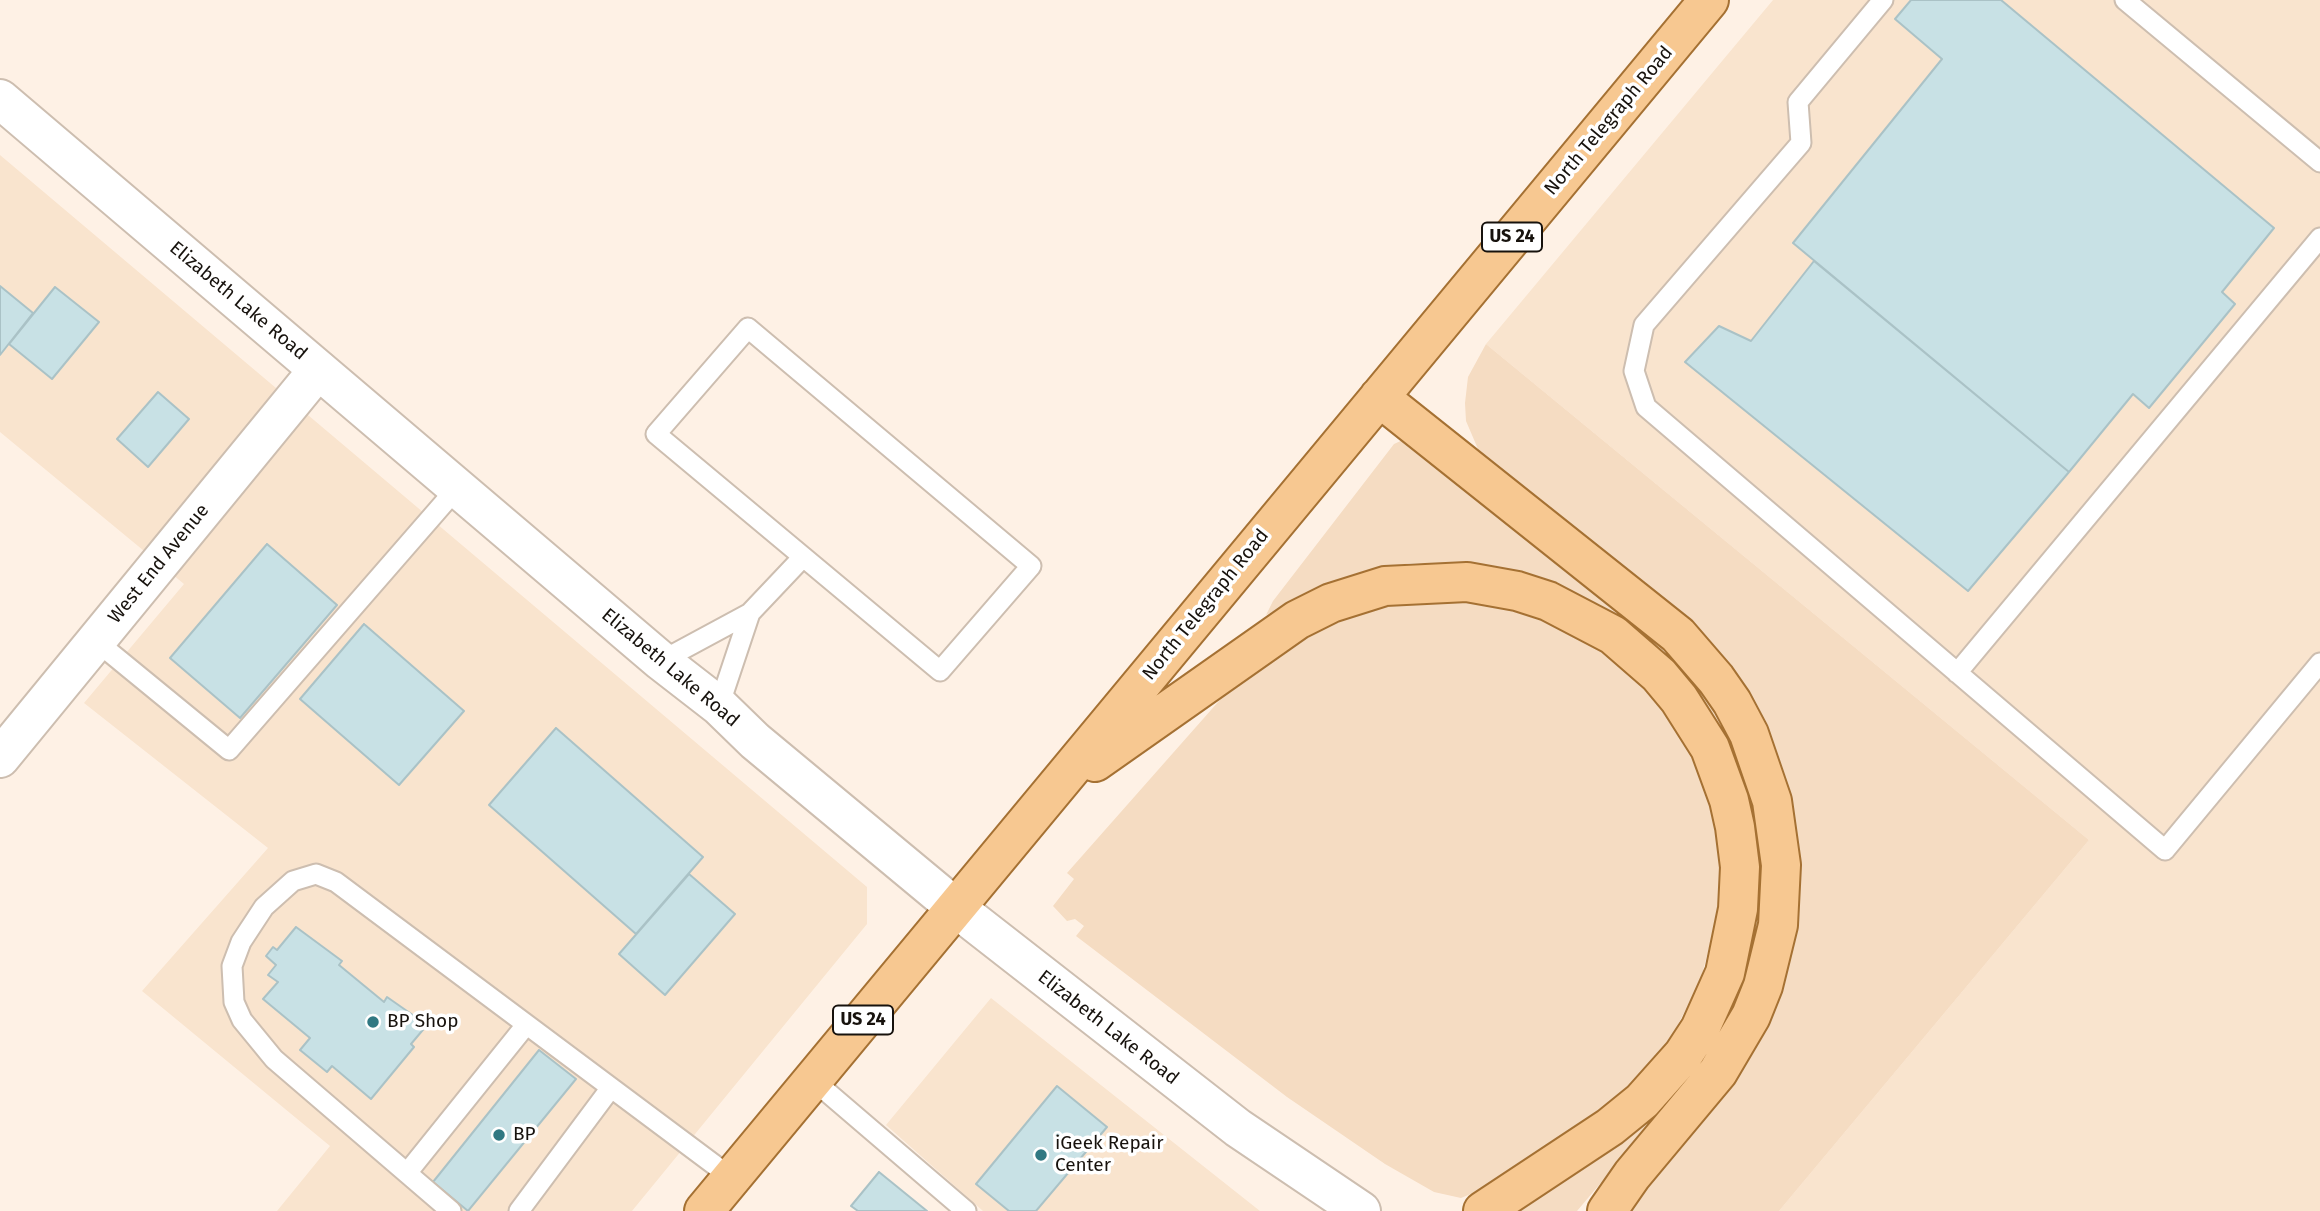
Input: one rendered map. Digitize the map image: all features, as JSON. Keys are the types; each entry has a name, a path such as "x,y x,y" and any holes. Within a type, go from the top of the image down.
{"main road":[{"name":"North Telegraph Road","path":"704,1211 1709,0"},
{"name":"Elizabeth Lake Road","path":"0,99 661,661 719,706 755,741 957,908 1238,1128 1361,1211"},
{"name":"West End Avenue","path":"0,758 318,370"},
{"path":"1379,397 1678,635 1732,702 1749,734 1772,801 1781,865 1778,925 1766,976 1752,1016 1718,1072 1632,1175 1607,1211"},
{"path":"1056,789 1297,620 1331,603 1385,586 1466,582 1517,591 1578,614 1613,635 1659,675 1679,699 1710,748 1732,813 1740,867 1738,909 1725,973 1700,1029 1683,1055 1642,1101 1610,1127 1483,1211"}],"lane":[{"path":"1883,0 1798,102 1801,143 1644,325 1634,371 1646,407 2165,850 2320,663"},
{"path":"2125,0 2320,162"},
{"path":"1957,673 2320,238"},
{"path":"748,328 1031,566 940,671 803,557 656,434 748,328"},
{"path":"96,641 229,750 457,488"},
{"path":"661,661 750,613 803,557"},
{"path":"719,706 750,613"},
{"path":"452,1211 274,1059 242,1020 234,1002 232,966 241,942 264,907 293,881 316,874 336,882 732,1178"},
{"path":"407,1174 526,1025"},
{"path":"813,1080 966,1211"},
{"path":"519,1211 610,1089"}],"shaded area":[{"path":"1773,0 2320,0 2320,1211 1779,1211 2089,840 1486,344"},
{"path":"0,155 867,887 867,924 632,1211 277,1211 330,1146 142,991 268,848 84,703 184,584 0,432"},
{"path":"1486,344 2089,840 1779,1211 1627,1211 1780,975 1762,730 1501,475 1478,449 1466,421 1465,403 1468,377"},
{"path":"1405,439 1671,648 1720,713 1740,756 1754,800 1764,879 1760,923 1738,999 1723,1033 1699,1067 1577,1211 1507,1211 1680,1081 1752,856 1614,614 1569,590 1515,570 1463,563 1410,563 1352,575 1266,615 1273,601 1394,444"},
{"path":"1416,596 1512,604 1606,648 1642,682 1681,733 1703,776 1718,825 1722,866 1716,921 1700,982 1673,1034 1651,1066 1622,1095 1576,1127 1478,1191 1461,1198 1434,1192 1385,1164 1287,1097 1076,936 1084,926 1075,919 1067,921 1053,906 1074,879 1067,873 1241,676 1315,621"},
{"path":"991,998 1260,1211 983,1211 886,1125"}],"building":[{"path":"1911,0 2001,0 2274,228 2222,292 2235,304 2149,408 2133,394 2069,472 1793,243 1942,59 1895,19"},
{"path":"1814,261 2069,472 1968,591 1685,362 1719,326 1751,341"},
{"path":"0,286 33,313 0,355"},
{"path":"55,287 99,322 52,379 9,344"},
{"path":"158,392 189,419 148,467 117,439"},
{"path":"267,544 337,605 240,718 170,658"},
{"path":"364,624 464,711 399,785 300,699"},
{"path":"556,728 703,857 636,934 489,805"},
{"path":"689,874 735,914 665,995 619,954"},
{"path":"296,927 342,961 339,965 384,1002 387,997 427,1025 411,1044 414,1047 371,1099 332,1066 327,1072 300,1050 310,1038 263,999 278,982 268,975 276,965 266,956 273,947 277,950"},
{"path":"539,1050 576,1079 468,1211 433,1182"},
{"name":"iGeek Repair Center","path":"1057,1086 1107,1127 1036,1211 1009,1211 976,1184"},
{"path":"879,1172 927,1211 858,1211 851,1206"}],"place":[{"name":"BP Shop","path":"373,1022"},
{"name":"BP","path":"499,1135"},
{"name":"iGeek Repair Center","path":"1041,1155"}]}
